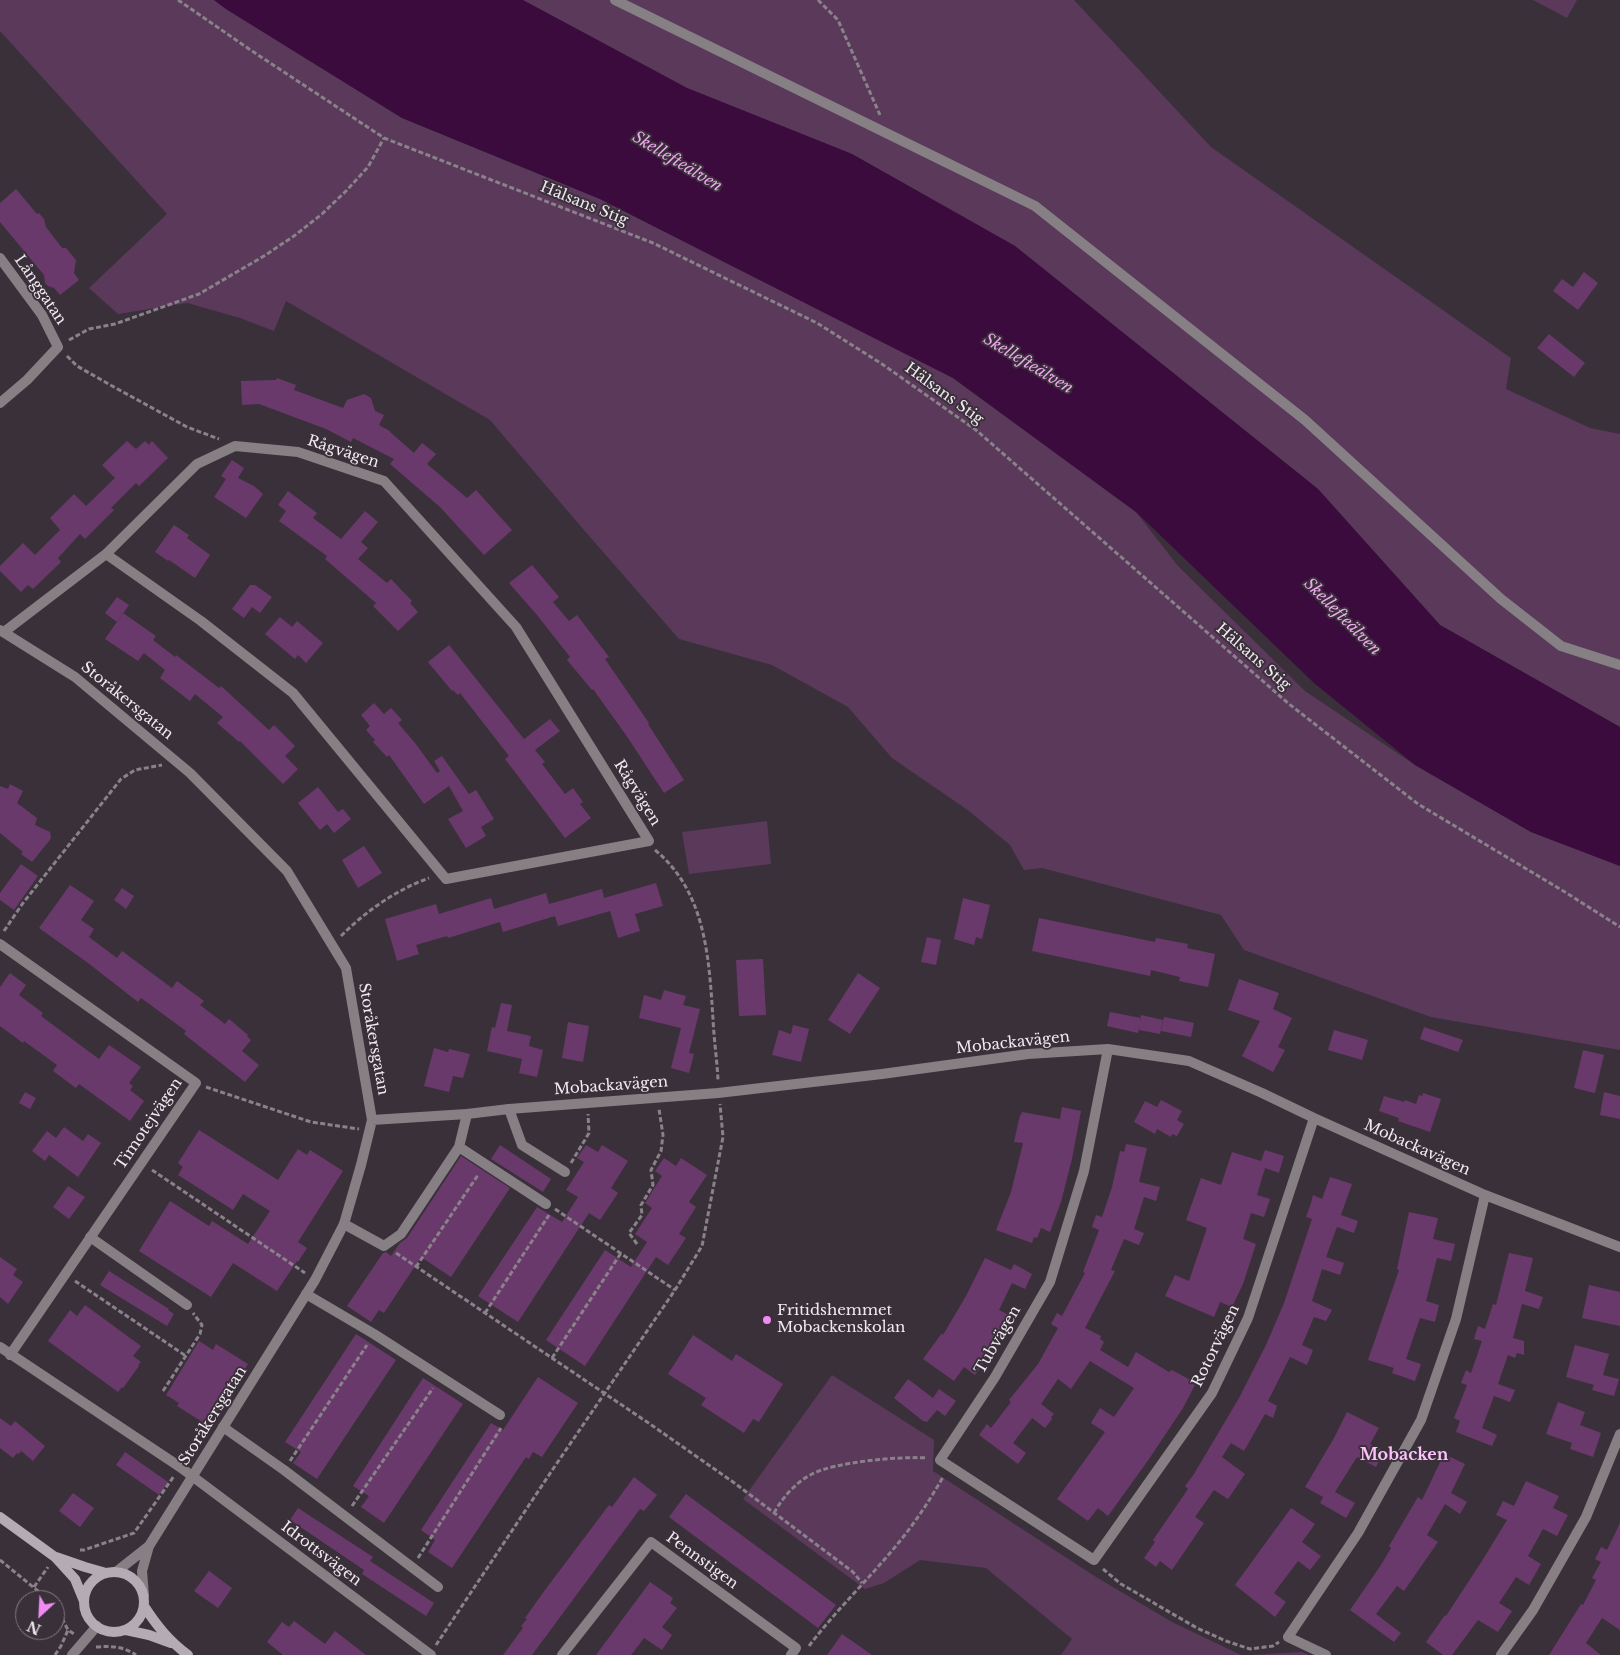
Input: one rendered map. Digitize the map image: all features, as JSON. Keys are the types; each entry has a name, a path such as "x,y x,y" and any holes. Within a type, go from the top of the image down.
{"main road":[{"path":"0,1517 55,1557 75,1580 84,1601 85,1611 96,1626 106,1631 126,1630 149,1635 174,1645"},
{"path":"55,1557 85,1567 125,1574 134,1579 140,1587 144,1601 157,1626 174,1645 188,1655"},
{"path":"84,1601 90,1583 98,1577 111,1572"},
{"path":"126,1630 141,1616 144,1601"}],"street":[{"path":"615,0 1035,206 1305,420 1501,599 1561,646 1620,666"},
{"name":"Långgatan","path":"0,258 42,315 58,346 26,380 0,403"},
{"path":"2,631 106,554 197,464 236,446"},
{"name":"Rågvägen","path":"236,446 298,452 384,481 516,627 649,841 446,879 444,877"},
{"path":"106,554 201,621 293,693 444,877"},
{"name":"Storåkersgatan","path":"2,631 75,676 190,773 288,871 346,968 370,1125 344,1224 315,1280 148,1546 142,1571 144,1601"},
{"name":"Timotejvägen","path":"0,944 196,1083 10,1355"},
{"name":"Mobackavägen","path":"370,1125 509,1109 588,1108 882,1074 1028,1054 1108,1049 1189,1061 1262,1092 1314,1118 1485,1196 1620,1247"},
{"name":"Tubvägen","path":"940,1460 995,1377 1050,1282 1084,1171 1108,1049"},
{"path":"509,1109 522,1145 565,1172"},
{"path":"344,1224 384,1246 401,1234 459,1147 467,1114"},
{"name":"Rotorvägen","path":"1094,1560 1212,1393 1248,1318 1314,1118"},
{"path":"459,1147 546,1204"},
{"path":"1326,1655 1288,1637 1358,1534 1421,1420 1456,1319 1485,1196"},
{"path":"90,1237 187,1305"},
{"path":"306,1294 374,1334 500,1415"},
{"path":"0,1347 193,1477"},
{"path":"223,1427 284,1470 438,1587"},
{"path":"1501,1655 1533,1610 1586,1517 1620,1434"},
{"path":"940,1460 1094,1560"},
{"name":"Idrottsvägen","path":"193,1477 431,1655"},
{"name":"Pennstigen","path":"562,1655 651,1542 794,1651"},
{"name":"Storåkersgatan","path":"111,1572 148,1546"},
{"path":"72,1655 96,1626"}],"path":[{"name":"Hälsans Stig","path":"178,0 384,138 653,243 817,323 882,364 976,430 1289,704 1418,804 1620,927"},
{"path":"818,0 838,20 888,134"},
{"path":"236,446 187,427 114,387 77,366 58,346 89,329 115,324 199,294 264,256 315,220 346,191 368,168 384,138"},
{"path":"0,936 121,779 136,770 158,766 174,760"},
{"path":"645,842 665,858 685,883 704,934 710,983 718,1093"},
{"path":"332,946 363,915 386,900 428,878 444,877"},
{"path":"196,1083 311,1122 370,1125"},
{"path":"431,1655 675,1290 702,1246 723,1136 720,1102 729,1101"},
{"path":"637,1244 629,1233 642,1215 641,1205 653,1185 651,1170 662,1151 663,1135 659,1107 667,1106"},
{"path":"588,1108 597,1113"},
{"path":"579,1114 588,1108"},
{"path":"565,1172 589,1133 588,1108"},
{"path":"142,1163 315,1280"},
{"path":"416,1267 486,1164"},
{"path":"485,1313 554,1208 675,1290"},
{"path":"384,1246 605,1393 734,1482 854,1572 862,1583"},
{"path":"552,1358 621,1253"},
{"path":"65,1274 186,1356"},
{"path":"163,1391 200,1334 202,1326 187,1305"},
{"path":"284,1470 374,1334"},
{"path":"345,1516 441,1377"},
{"path":"412,1567 506,1419 500,1415"},
{"path":"774,1513 780,1502 796,1484 813,1474 837,1466 871,1461 925,1458 940,1460"},
{"path":"794,1651 805,1651 899,1542 927,1506 950,1466"},
{"path":"77,1550 84,1550 134,1533 180,1467"},
{"path":"34,1587 55,1557"},
{"path":"0,1560 37,1590"},
{"path":"1094,1560 1121,1584 1197,1628 1226,1641 1250,1649 1273,1646 1288,1637"},
{"path":"54,1655 61,1646 68,1630"}],"shaded area":[{"path":"0,0 214,0 402,118 600,199 953,378 1136,512 1178,566 1305,691 1415,765 1531,832 1620,866 1620,1050 1431,1017 1244,950 1221,915 1042,868 1024,870 1010,845 969,811 892,758 848,707 772,665 679,639 490,420 286,301 274,331 240,318 187,303 118,314 89,288 167,214 0,31"},
{"path":"522,0 1074,0 1211,147 1511,358 1506,389 1590,428 1620,434 1620,727 1440,625 1318,489 1015,246 852,154 687,88"},
{"path":"1533,0 1577,0 1567,18"},
{"path":"767,821 771,864 689,874 682,832"},
{"path":"832,1375 934,1440 933,1471 1096,1577 1172,1622 1241,1655 1061,1655 1072,1639 986,1568 920,1560 884,1583 865,1589 743,1499"},
{"path":"1302,1652 1309,1655 1251,1655"}],"water":[{"name":"Skellefteälven","path":"214,0 523,0 687,88 852,154 1015,246 1318,489 1440,625 1620,727 1620,866 1531,832 1415,765 1314,683 1136,512 953,378 600,199 402,118"}],"building":[{"path":"16,189 37,214 39,213 44,219 46,227 62,248 66,248 76,260 74,273 79,280 60,295 54,288 45,283 44,275 0,222 0,203"},
{"path":"1584,272 1598,283 1578,310 1553,291 1562,279 1573,287"},
{"path":"1549,334 1585,363 1574,377 1537,348"},
{"path":"277,378 296,385 294,390 343,408 347,400 364,394 371,398 375,411 384,415 379,425 390,431 414,453 422,443 436,454 427,464 467,498 476,490 512,530 484,555 440,507 390,464 394,459 353,438 351,442 326,429 259,404 242,405 241,381 276,380"},
{"path":"127,441 136,449 145,441 149,445 152,441 168,458 139,486 136,483 111,508 114,510 85,539 80,534 58,558 61,562 33,589 28,585 21,592 0,571 0,566 23,543 35,555 60,530 50,518 74,494 86,506 115,478 102,465"},
{"path":"232,460 244,468 238,478 254,486 263,494 246,518 214,497 226,479 221,476"},
{"path":"288,491 317,513 313,518 341,539 365,511 378,522 361,542 368,548 358,559 387,583 391,579 412,601 410,603 418,612 398,631 373,606 376,603 325,559 327,556 279,521 286,511 278,505"},
{"path":"174,525 189,535 187,538 210,555 195,578 155,552"},
{"path":"532,565 559,597 553,602 569,621 577,615 609,657 605,659 649,723 684,780 664,793 593,689 567,660 570,657 509,583"},
{"path":"250,585 255,585 272,597 260,613 252,607 244,618 232,609"},
{"path":"117,597 129,605 117,622 105,613"},
{"path":"123,613 156,636 153,640 175,657 176,655 219,688 221,686 269,730 274,725 295,746 285,756 298,769 283,784 240,741 217,723 223,717 195,694 190,701 160,678 165,670 144,653 138,661 105,639"},
{"path":"280,617 292,627 297,621 323,643 306,663 298,655 295,659 265,634"},
{"path":"449,645 524,739 550,719 560,731 535,750 545,762 542,764 565,794 573,788 583,802 580,804 591,818 565,838 505,759 509,756 460,693 458,695 452,691 428,662"},
{"path":"374,703 384,714 391,708 402,720 398,723 437,773 440,771 434,761 442,756 469,794 476,790 494,819 481,827 486,836 466,848 448,819 463,811 449,786 424,804 389,755 387,757 373,742 375,740 366,730 370,726 361,715"},
{"path":"10,784 23,791 17,803 37,818 35,825 50,832 51,838 32,862 0,833 0,786 8,789"},
{"path":"318,787 338,812 343,809 351,819 334,833 327,824 320,830 298,803"},
{"path":"364,846 382,873 358,888 342,860"},
{"path":"21,864 38,876 14,910 0,900 0,893"},
{"path":"656,883 663,906 635,914 640,931 618,938 610,911 558,926 555,916 503,932 500,922 448,938 447,936 416,945 419,954 397,961 385,919 436,904 439,914 491,898 494,909 546,893 549,904 602,889 604,898"},
{"path":"70,885 94,901 81,920 94,929 89,937 117,958 122,951 172,988 177,981 204,1001 200,1005 225,1024 229,1019 248,1035 251,1040 242,1051 259,1065 245,1082 184,1034 186,1031 141,998 138,1002 39,928"},
{"path":"122,888 134,896 126,909 114,900"},
{"path":"963,898 990,905 982,939 976,937 974,945 954,939"},
{"path":"1039,918 1155,942 1156,938 1188,944 1187,948 1215,954 1208,987 1179,981 1180,977 1151,970 1150,976 1032,951"},
{"path":"927,937 941,940 936,965 921,962"},
{"path":"763,959 766,1015 739,1016 736,960"},
{"path":"10,973 26,985 19,995 43,1013 41,1016 99,1059 109,1045 141,1067 129,1083 133,1086 130,1090 144,1101 130,1121 79,1084 76,1088 53,1071 57,1065 0,1026 0,987"},
{"path":"858,973 880,988 850,1034 828,1020"},
{"path":"1239,979 1279,993 1273,1009 1292,1018 1278,1047 1285,1050 1273,1072 1242,1056 1260,1021 1228,1010"},
{"path":"664,990 686,996 683,1005 700,1009 689,1053 694,1054 689,1073 671,1068 681,1028 639,1018 644,995 661,1000"},
{"path":"501,1003 512,1005 507,1031 531,1036 529,1046 543,1050 537,1077 519,1073 522,1059 487,1051 492,1027 495,1028"},
{"path":"1110,1012 1141,1018 1138,1033 1107,1026"},
{"path":"1141,1015 1163,1020 1160,1034 1139,1030"},
{"path":"1164,1017 1194,1023 1191,1037 1161,1031"},
{"path":"568,1022 589,1026 583,1062 562,1058"},
{"path":"793,1025 809,1029 801,1062 772,1055 779,1030 791,1034"},
{"path":"1424,1027 1463,1040 1458,1052 1420,1039"},
{"path":"1334,1030 1368,1040 1362,1060 1328,1050"},
{"path":"434,1048 448,1052 449,1049 470,1054 463,1078 453,1076 449,1092 424,1086"},
{"path":"1583,1050 1604,1055 1595,1093 1574,1088"},
{"path":"25,1092 36,1098 30,1109 19,1103"},
{"path":"1604,1092 1620,1096 1620,1119 1600,1115"},
{"path":"1423,1093 1441,1099 1430,1132 1398,1121 1399,1118 1379,1111 1384,1096 1416,1104 1419,1095 1422,1096"},
{"path":"1161,1100 1182,1111 1177,1120 1184,1124 1177,1136 1172,1134 1171,1137 1157,1129 1155,1134 1134,1122 1145,1101 1157,1107"},
{"path":"1062,1107 1081,1111 1072,1159 1061,1202 1050,1232 1041,1228 1037,1238 1034,1237 1032,1243 996,1230 1011,1192 1023,1143 1014,1142 1020,1115 1022,1112 1060,1119"},
{"path":"64,1127 83,1141 88,1134 101,1143 78,1177 49,1155 45,1161 32,1151 47,1131 56,1138"},
{"path":"199,1130 278,1180 298,1149 307,1155 310,1150 343,1171 298,1242 307,1248 277,1291 233,1263 211,1297 139,1251 170,1201 209,1226 212,1221 248,1244 270,1211 243,1194 233,1210 178,1175 183,1167 178,1163"},
{"path":"1126,1144 1147,1148 1139,1182 1160,1187 1156,1201 1144,1197 1134,1229 1144,1233 1139,1245 1124,1239 1111,1270 1115,1271 1085,1328 1101,1336 1100,1339 1104,1342 1100,1350 1128,1367 1136,1352 1169,1372 1172,1370 1196,1383 1183,1408 1108,1516 1098,1508 1088,1521 1057,1499 1105,1432 1091,1423 1100,1408 1114,1417 1134,1388 1090,1361 1071,1389 1058,1379 1041,1404 1054,1414 1051,1417 1052,1419 1045,1428 1032,1418 1013,1443 1026,1453 1018,1464 979,1435 987,1424 991,1428 1011,1402 1009,1400 1038,1364 1058,1328 1051,1324 1057,1313 1062,1316 1085,1273 1083,1272 1099,1230 1092,1227 1096,1215 1102,1217 1112,1187 1120,1151 1124,1152"},
{"path":"500,1145 551,1179 543,1192 491,1159"},
{"path":"586,1145 598,1152 602,1145 628,1161 611,1188 618,1193 600,1220 589,1213 518,1322 478,1296 537,1207 562,1222 578,1197 566,1190 584,1162 577,1158"},
{"path":"1265,1150 1284,1156 1279,1173 1265,1168 1257,1195 1270,1199 1264,1217 1251,1213 1243,1239 1256,1244 1243,1284 1232,1307 1220,1302 1214,1317 1165,1296 1175,1275 1189,1281 1207,1228 1186,1220 1201,1178 1221,1185 1232,1152 1261,1161"},
{"path":"461,1156 510,1188 451,1277 421,1257 384,1313 379,1310 371,1322 347,1306 383,1253 386,1252 391,1256 400,1243 407,1238"},
{"path":"664,1158 676,1166 681,1158 707,1175 689,1202 696,1207 679,1234 686,1238 668,1265 656,1257 585,1366 546,1340 605,1250 631,1267 647,1242 635,1234 652,1208 645,1203 662,1176 655,1171"},
{"path":"1330,1177 1352,1184 1341,1215 1358,1221 1354,1233 1337,1227 1326,1257 1344,1263 1340,1275 1322,1269 1312,1301 1332,1310 1326,1321 1314,1317 1302,1345 1313,1350 1307,1365 1290,1357 1268,1401 1277,1406 1273,1418 1265,1414 1244,1451 1231,1443 1222,1457 1245,1474 1228,1499 1214,1490 1195,1517 1204,1523 1172,1570 1160,1561 1156,1567 1144,1558 1155,1542 1153,1540 1188,1489 1185,1486 1239,1398 1266,1345 1284,1303 1312,1219 1306,1217 1313,1195 1322,1199"},
{"path":"68,1186 85,1197 69,1219 53,1207"},
{"path":"1409,1212 1438,1218 1433,1239 1455,1244 1451,1261 1437,1258 1426,1301 1439,1305 1435,1322 1420,1318 1406,1359 1421,1364 1415,1381 1392,1373 1394,1368 1368,1360 1399,1270 1397,1269"},
{"path":"1509,1253 1533,1258 1525,1291 1543,1297 1539,1309 1522,1304 1513,1338 1524,1341 1524,1355 1517,1353 1515,1358 1508,1355 1498,1384 1515,1390 1510,1402 1494,1396 1482,1428 1497,1435 1492,1446 1456,1432 1460,1421 1454,1418 1467,1385 1461,1383 1466,1370 1471,1373 1482,1341 1474,1339 1478,1326 1485,1329 1493,1304 1496,1305"},
{"path":"0,1257 17,1269 13,1275 23,1282 8,1304 0,1297"},
{"path":"985,1258 1011,1270 1014,1264 1032,1274 1025,1289 1012,1283 999,1310 1011,1316 991,1352 975,1375 964,1367 954,1381 923,1359 942,1333 943,1335 966,1296"},
{"path":"109,1271 169,1309 174,1314 167,1326 100,1285"},
{"path":"1589,1285 1620,1292 1620,1326 1582,1318"},
{"path":"85,1305 141,1346 133,1356 141,1362 139,1366 118,1392 48,1341 70,1310 77,1316"},
{"path":"356,1334 396,1360 317,1479 293,1463 301,1452 285,1442"},
{"path":"693,1335 732,1361 736,1354 783,1384 759,1422 753,1419 744,1433 701,1405 706,1398 668,1374"},
{"path":"199,1341 213,1350 216,1344 248,1364 211,1422 206,1420 204,1423 177,1406 179,1403 166,1395"},
{"path":"1575,1345 1609,1354 1603,1375 1619,1379 1614,1396 1592,1390 1594,1385 1566,1377"},
{"path":"538,1377 578,1403 542,1457 533,1452 529,1459 526,1457 452,1568 428,1552 435,1540 421,1530 491,1423 503,1430"},
{"path":"423,1378 463,1404 384,1523 361,1507 369,1496 353,1486"},
{"path":"908,1379 933,1398 939,1389 956,1401 945,1416 937,1410 927,1422 923,1421 894,1398"},
{"path":"1558,1402 1585,1412 1580,1425 1601,1433 1593,1457 1570,1449 1572,1443 1546,1434"},
{"path":"1347,1412 1379,1428 1370,1444 1384,1451 1376,1467 1357,1457 1335,1492 1355,1503 1346,1518 1320,1503 1323,1497 1305,1487"},
{"path":"0,1418 11,1426 15,1421 45,1446 33,1461 21,1451 13,1458 0,1448"},
{"path":"125,1452 168,1482 159,1495 116,1465"},
{"path":"1444,1454 1465,1464 1451,1493 1467,1502 1460,1514 1445,1504 1427,1535 1438,1542 1404,1591 1397,1586 1376,1614 1401,1633 1394,1642 1350,1610 1381,1565 1391,1548 1389,1546 1418,1497 1422,1500"},
{"path":"634,1477 657,1495 644,1511 640,1509 532,1655 503,1655 523,1628 521,1626 527,1619 525,1618 542,1594 609,1505 612,1507"},
{"path":"1526,1481 1559,1496 1553,1508 1568,1515 1557,1536 1543,1529 1528,1556 1541,1564 1529,1585 1516,1577 1499,1603 1512,1611 1498,1632 1478,1620 1452,1655 1443,1655 1426,1642 1446,1616 1507,1520 1496,1515 1503,1501 1514,1506"},
{"path":"73,1493 94,1508 80,1527 59,1511"},
{"path":"686,1494 836,1605 818,1628 669,1517"},
{"path":"298,1508 373,1557 370,1561 434,1603 426,1616 362,1574 364,1570 290,1520"},
{"path":"1291,1508 1315,1524 1302,1542 1321,1556 1310,1570 1298,1561 1274,1593 1286,1602 1275,1617 1235,1585"},
{"path":"1620,1523 1620,1630 1602,1618 1586,1643 1601,1655 1549,1655 1581,1604 1583,1605 1596,1580 1592,1578 1601,1562 1595,1559 1601,1547 1607,1550"},
{"path":"209,1571 232,1588 218,1608 194,1591"},
{"path":"650,1582 673,1598 670,1603 677,1608 662,1627 672,1635 662,1650 644,1638 631,1655 596,1655"},
{"path":"294,1621 325,1644 335,1631 366,1655 283,1655 267,1642 282,1622 289,1627"},
{"path":"842,1634 872,1655 827,1655"}],"place":[{"name":"Fritidshemmet Mobackenskolan","path":"767,1320"}],"district":[{"name":"Mobacken","path":"1404,1455"}]}
